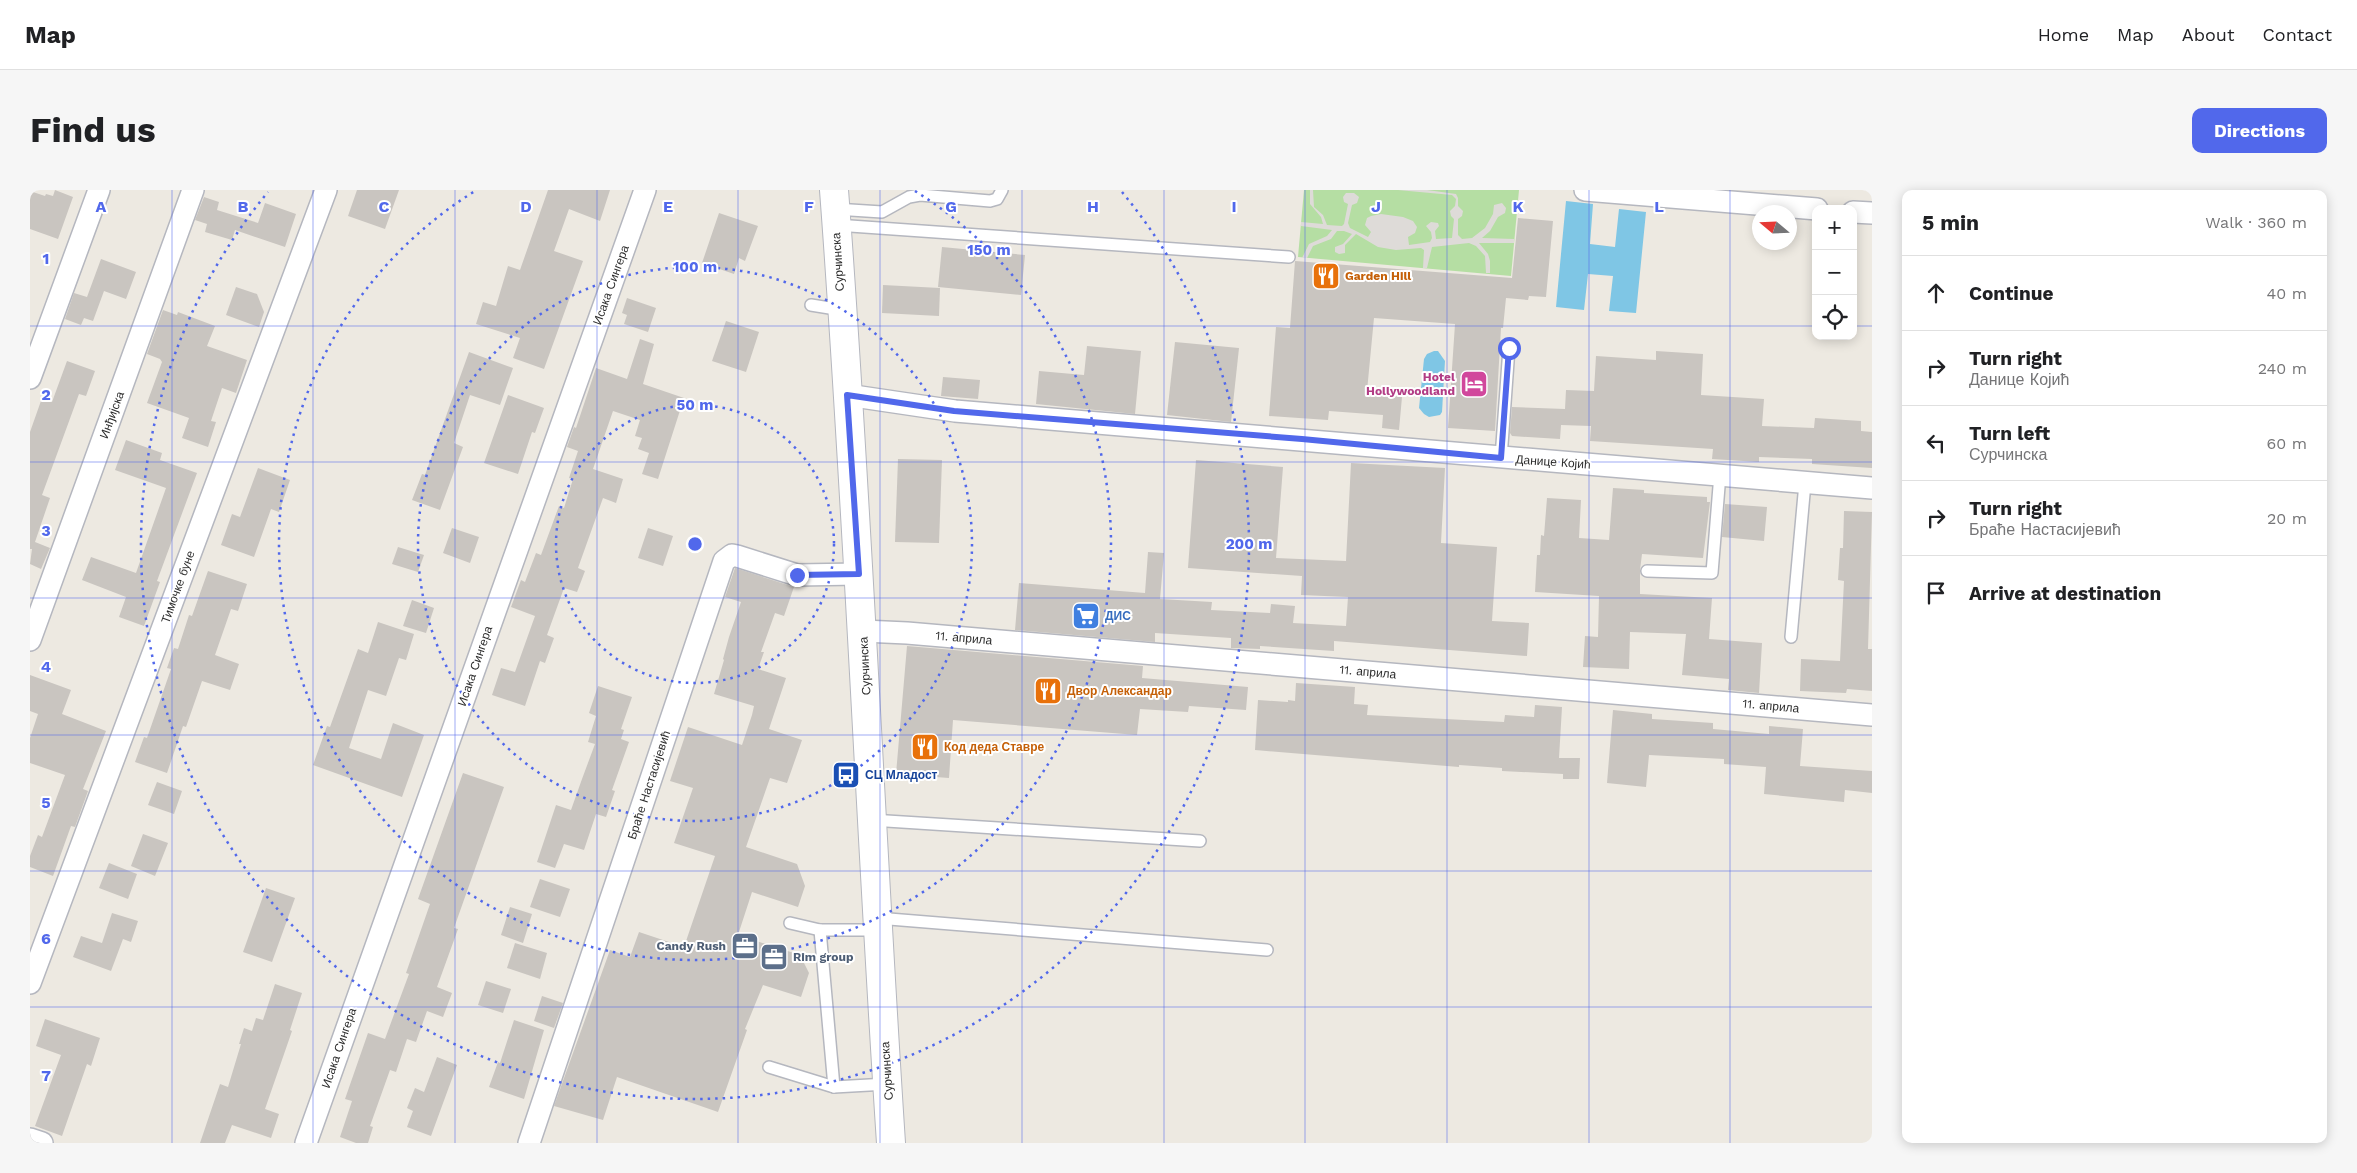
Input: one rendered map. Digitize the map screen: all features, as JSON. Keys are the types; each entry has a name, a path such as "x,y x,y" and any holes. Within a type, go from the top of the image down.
{"main road":[{"name":"Сурчинска","path":"835,208 863,631 871,820 891,1143"}],"street":[{"path":"30,378 99,190"},
{"name":"Инђијска","path":"30,640 193,190"},
{"name":"Тимочке буне","path":"30,983 326,190"},
{"name":"Исака Сингера","path":"306,1143 645,190"},
{"path":"1585,190 1812,209"},
{"path":"1857,212 1872,213"},
{"name":"Данице Којић","path":"847,395 954,411 1872,488"},
{"name":"Браће Настасијевић","path":"530,1143 724,560 732,555 737,556 797,575 859,574"},
{"name":"11. априла","path":"863,631 907,633 1872,715"},
{"path":"30,1139 42,1143"}],"lane":[{"path":"835,208 882,212 909,197 920,195 990,201 997,199 1002,190"},
{"path":"835,208 1288,257"},
{"path":"811,304 842,310"},
{"path":"1501,458 1509,348"},
{"path":"1647,571 1712,573 1720,474"},
{"path":"1791,637 1804,483"},
{"path":"871,820 1200,841"},
{"path":"790,923 820,930 878,924 1267,950"},
{"path":"820,930 834,1087"},
{"path":"769,1067 834,1087 887,1084"}],"green space":[{"path":"1304,190 1519,190 1511,276 1298,257"}],"shaded area":[{"path":"1310,190 1313,190 1314,207 1323,215 1327,225 1342,226 1344,224 1348,204 1344,202 1343,197 1346,193 1354,193 1359,197 1357,203 1352,205 1348,223 1350,228 1368,237 1371,232 1365,225 1367,218 1371,216 1381,214 1403,217 1413,221 1417,227 1415,233 1408,237 1409,245 1430,242 1432,238 1431,232 1426,226 1431,222 1438,223 1439,226 1435,231 1436,239 1452,238 1454,219 1450,211 1455,206 1456,199 1452,195 1398,190 1427,190 1456,194 1458,206 1463,211 1462,216 1458,219 1458,235 1462,239 1472,238 1485,228 1493,214 1494,205 1502,203 1506,208 1505,213 1498,217 1490,231 1482,238 1514,239 1514,243 1479,243 1488,254 1490,273 1486,273 1485,256 1476,246 1469,243 1432,247 1427,268 1423,268 1424,250 1421,248 1396,250 1378,247 1356,234 1345,245 1345,253 1339,254 1335,252 1335,247 1343,244 1352,234 1344,231 1337,231 1331,239 1313,246 1307,258 1302,258 1309,244 1327,236 1332,230 1301,226 1301,222 1323,224 1321,217 1310,204"}],"water":[{"path":"1566,201 1593,204 1590,244 1615,247 1619,209 1646,212 1636,313 1609,311 1613,276 1588,274 1584,310 1556,307"},
{"path":"1438,351 1445,361 1442,412 1440,415 1429,417 1419,408 1424,359 1427,354"}],"building":[{"path":"55,190 73,197 58,239 30,229 30,191 45,196 46,194 53,196"},
{"path":"357,190 399,190 385,229 348,216"},
{"path":"548,190 610,190 600,221 569,209 554,251 583,261 544,369 513,358 520,338 476,324 483,302 496,306 508,266 520,270"},
{"path":"204,197 219,202 217,210 258,223 265,203 296,214 285,247 235,230 232,240 205,232 207,224 195,220"},
{"path":"719,213 758,226 745,261 739,258 734,274 702,263"},
{"path":"1518,218 1553,221 1546,297 1529,296 1528,300 1506,298 1503,328 1501,328 1495,431 1448,428 1455,324 1374,318 1367,391 1375,392 1375,394 1402,397 1399,430 1382,428 1383,415 1329,411 1328,420 1269,416 1276,327 1290,328 1295,261 1512,278"},
{"path":"942,247 1025,255 1021,295 938,287"},
{"path":"101,259 136,272 126,299 104,291 93,321 84,318 81,325 65,319 74,293 87,297"},
{"path":"883,285 940,288 939,316 882,313"},
{"path":"236,287 257,294 264,312 259,327 226,315"},
{"path":"627,298 656,308 648,332 624,324 627,315 622,313"},
{"path":"163,310 177,315 178,312 215,326 207,346 247,360 236,393 222,388 211,421 216,422 208,447 182,438 189,418 147,403 162,362 160,359 147,354"},
{"path":"726,321 759,332 746,372 712,361"},
{"path":"640,339 654,344 643,384 684,398 658,479 642,474 649,453 638,449 642,438 635,436 640,420 613,411 593,469 623,479 616,503 603,498 578,568 585,571 577,592 564,588 547,635 554,638 545,663 540,661 525,706 492,695 501,668 515,672 535,616 511,607 521,580 525,582 536,553 541,555 559,506 564,508 573,479 569,478 578,451 567,447 574,427 576,428 596,368 627,379"},
{"path":"1175,342 1239,348 1231,422 1167,415"},
{"path":"1087,346 1141,351 1135,414 1036,404 1039,371 1084,375"},
{"path":"1656,351 1703,354 1701,395 1764,399 1762,426 1814,428 1815,418 1861,421 1861,431 1872,432 1872,468 1812,464 1812,459 1759,457 1759,462 1712,459 1713,449 1590,441 1591,426 1561,425 1560,439 1512,436 1510,433 1512,407 1565,409 1566,390 1594,391 1596,356 1656,360"},
{"path":"469,352 513,368 500,405 470,395 454,443 463,447 440,510 412,500 422,474 425,475"},
{"path":"67,361 95,371 86,396 79,394 42,495 50,498 35,542 50,548 41,569 30,564 32,549 30,549 30,432 42,398 52,402"},
{"path":"943,377 980,380 978,399 941,396"},
{"path":"508,395 544,408 535,433 532,432 518,474 484,463"},
{"path":"126,440 162,453 160,460 197,473 157,581 160,582 144,626 119,617 126,597 82,580 91,557 136,573 166,488 115,470"},
{"path":"898,459 942,460 939,543 895,542"},
{"path":"1196,460 1283,467 1276,558 1346,561 1351,463 1445,468 1441,543 1497,547 1492,621 1529,623 1527,656 1334,641 1334,651 1260,646 1260,649 1231,648 1231,638 1155,633 1155,642 1015,630 1019,583 1145,593 1148,552 1164,553 1160,599 1212,602 1211,610 1270,613 1271,604 1295,606 1293,623 1346,626 1348,597 1301,595 1302,576 1188,568"},
{"path":"258,468 290,480 279,512 271,509 254,557 221,545 232,514 240,517"},
{"path":"1613,488 1644,490 1644,493 1707,497 1707,502 1710,502 1703,558 1642,554 1640,594 1712,598 1709,639 1762,643 1759,693 1728,690 1729,679 1682,675 1686,634 1630,632 1629,669 1583,667 1585,636 1598,637 1599,596 1535,592 1537,555 1540,555 1541,535 1544,536 1547,498 1581,500 1579,538 1609,540"},
{"path":"1725,504 1767,507 1764,541 1722,537"},
{"path":"1844,511 1872,512 1868,649 1872,649 1872,691 1847,689 1846,693 1800,691 1801,659 1840,661 1844,581 1838,580 1840,548 1843,548"},
{"path":"452,528 479,537 470,563 443,553"},
{"path":"648,528 673,536 663,566 638,558"},
{"path":"398,547 424,555 418,572 392,564"},
{"path":"735,568 794,587 784,616 775,613 761,652 764,652 758,669 786,678 769,729 802,740 787,783 770,778 746,847 797,864 805,886 798,907 752,892 738,935 800,955 809,973 801,997 763,985 745,1029 747,1030 718,1112 617,1077 603,1120 554,1106 610,950 630,957 639,932 684,947 715,856 674,843 693,788 670,781 688,727 742,745 752,715 754,706 714,694 729,637 741,602 725,597"},
{"path":"208,571 247,584 238,611 231,609 215,655 239,664 230,690 202,681 186,727 183,726 167,773 135,762 144,737 147,738 171,669 167,668 174,648 178,649 189,615 192,616"},
{"path":"412,600 434,608 426,633 403,626"},
{"path":"378,622 414,634 406,660 399,658 386,696 368,690 349,748 381,759 393,723 424,735 402,797 313,765 327,726 330,727 358,649 368,653"},
{"path":"907,646 1143,666 1142,678 1248,687 1246,710 1189,706 1188,712 1140,709 1137,735 953,720 949,778 896,774"},
{"path":"30,675 71,690 62,714 106,731 83,789 88,791 75,827 71,826 53,876 30,867 30,856 38,835 42,837 65,775 30,763 30,738 38,714 30,711"},
{"path":"1296,683 1355,687 1354,704 1368,705 1367,715 1504,722 1505,715 1534,717 1535,705 1562,707 1559,758 1580,758 1579,779 1563,779 1563,774 1502,771 1502,768 1459,765 1459,767 1255,750 1258,700 1295,701"},
{"path":"598,686 632,697 621,729 624,730 621,739 629,742 612,790 615,791 606,817 596,814 584,850 564,844 555,868 537,862 556,805 571,810 595,744 588,742 596,716 589,713"},
{"path":"1613,710 1652,714 1652,719 1713,723 1713,729 1769,734 1769,726 1803,729 1800,766 1872,771 1872,793 1845,790 1844,802 1764,794 1766,767 1724,764 1724,759 1649,755 1646,787 1607,783"},
{"path":"463,773 504,787 454,928 458,929 437,987 452,993 443,1017 427,1011 416,1042 407,1039 396,1072 390,1070 370,1126 373,1127 368,1143 356,1143 340,1137 352,1101 345,1099 368,1033 385,1039 409,974 406,973 430,904 418,899"},
{"path":"157,782 182,791 174,814 148,805"},
{"path":"143,834 168,843 155,876 131,866"},
{"path":"109,863 137,874 128,899 99,888"},
{"path":"540,879 570,889 560,917 530,907"},
{"path":"266,888 295,898 272,962 243,952"},
{"path":"510,907 532,914 523,943 501,935"},
{"path":"112,913 138,921 131,942 123,939 111,971 73,957 81,936 102,943"},
{"path":"515,943 547,953 540,979 507,968"},
{"path":"486,981 511,989 503,1013 478,1005"},
{"path":"275,984 302,993 290,1030 292,1031 265,1109 279,1114 271,1138 232,1125 225,1143 200,1143 220,1084 228,1087 244,1028 252,1031 256,1018 263,1020"},
{"path":"542,996 563,1003 554,1028 534,1021"},
{"path":"45,1019 100,1038 91,1066 87,1064 62,1136 35,1126 61,1055 36,1046"},
{"path":"514,1020 544,1030 524,1099 489,1087 498,1062 500,1063"},
{"path":"437,1057 457,1065 431,1136 407,1127 413,1111 407,1108 415,1088 424,1092"}],"place":[{"name":"Garden Hill","path":"1326,276"},
{"name":"Hotel Hollywoodland","path":"1474,384"},
{"name":"ДИС","path":"1086,616"},
{"name":"Двор Александар","path":"1048,691"},
{"name":"Код деда Ставре","path":"925,747"},
{"name":"СЦ Младост","path":"846,775"},
{"name":"Candy Rush","path":"745,946"},
{"name":"Rim group","path":"774,957"}],"route":[{"path":"797,575 859,574 847,395 861,396 880,402 954,411 1302,439 1501,458 1509,348"}]}
